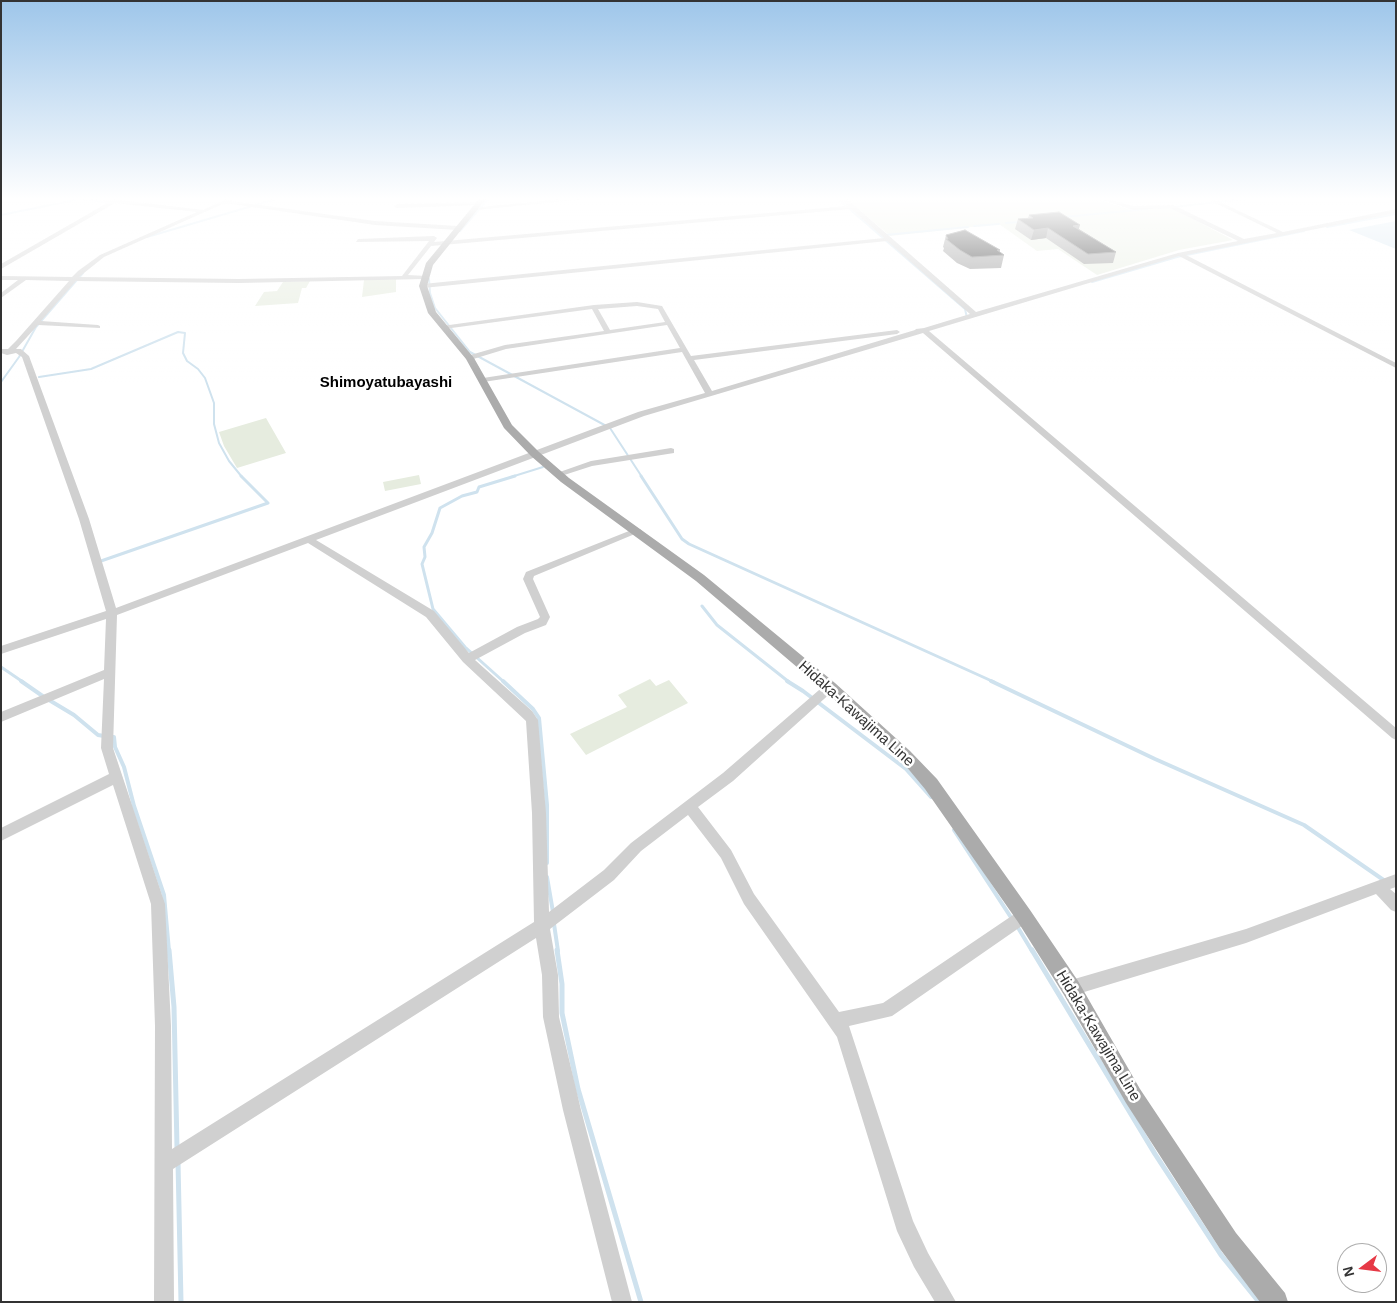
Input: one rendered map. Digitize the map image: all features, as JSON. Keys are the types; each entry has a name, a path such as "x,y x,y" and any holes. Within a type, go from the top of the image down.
{"main road":[{"path":"423,272 428,260"},
{"name":"Hidaka-Kawajima Line","path":"423,272 426,302 432,313 470,358 508,426 535,454 558,474 700,578 830,687 905,755 931,784 1024,916 1071,988 1133,1096 1228,1241 1276,1302"}],"street":[{"path":"1,267 13,260"},
{"path":"4,353 36,323 80,272 97,260"},
{"path":"403,278 405,274 423,272 595,260"},
{"path":"912,260 974,314"},
{"path":"1,650 112,613 614,423 708,393 1161,260"},
{"path":"1191,260 1396,366"},
{"path":"1,278 239,281 403,278 423,272"},
{"path":"1,296 25,278"},
{"path":"444,327 594,307 651,305 663,308 708,393"},
{"path":"594,307 608,332"},
{"path":"36,323 98,327"},
{"path":"470,358 505,347 670,323"},
{"path":"689,358 924,330 1396,735"},
{"path":"483,380 685,349"},
{"path":"4,353 22,352 25,356 84,520 112,613 107,748 158,904 163,1026 164,1302"},
{"path":"558,474 591,464 671,451"},
{"path":"467,659 521,630 542,622 545,617 528,579 530,574 637,531"},
{"path":"308,539 430,614 467,659 528,714 532,720 539,814 542,926 550,975 551,1018 574,1120 622,1302"},
{"path":"1,717 110,672"},
{"path":"163,1165 542,926 609,875 636,847 728,777 830,687"},
{"path":"1,835 116,777"},
{"path":"689,806 726,854 749,899 844,1033 904,1224 921,1260 946,1302"},
{"path":"1071,988 1246,936 1396,880"},
{"path":"1378,887 1396,906"},
{"path":"836,1021 886,1010 1024,916"}],"shaded area":[{"path":"1074,260 1147,260 1097,275"},
{"path":"396,279 396,292 362,297 364,280"},
{"path":"310,281 306,288 302,288 298,303 255,306 264,292 277,291 283,282"},
{"path":"266,418 286,453 237,468 224,446 219,432"},
{"path":"419,475 421,484 385,491 383,482"},
{"path":"650,679 656,686 669,680 688,703 586,755 570,734 627,707 618,695"}],"waterway":[{"path":"908,260 965,309 967,318"},
{"path":"1092,282 1167,260"},
{"path":"1,382 19,357 36,327 83,273"},
{"path":"429,279 430,293 435,308 470,352 610,428 642,477"},
{"path":"39,377 91,369 178,332 185,333 183,353 187,361 198,369 205,378 214,403 214,424 219,443 229,461 242,477"},
{"path":"511,477 543,467"},
{"path":"504,682 465,647 433,609 422,564 425,557 424,547 432,533 440,508 462,496 477,492 479,487 515,476"},
{"path":"641,476 682,539 689,544 994,682"},
{"path":"101,561 268,503 242,477"},
{"path":"702,606 717,625 789,682"},
{"path":"1,667 23,682"},
{"path":"21,681 44,697"},
{"path":"503,681 533,709 539,718 547,805 547,863"},
{"path":"787,681 906,769 931,797"},
{"path":"991,681 1155,759 1304,825 1385,881"},
{"path":"49,700 74,715 98,735 104,736"},
{"path":"110,737 114,737 115,747 124,767 134,806 164,895 169,951"},
{"path":"954,830 1012,919"},
{"path":"547,877 553,912"},
{"path":"554,924 558,951"},
{"path":"1017,926 1032,951"},
{"path":"169,950 174,1007 177,1148"},
{"path":"557,950 562,984 562,1013 578,1089 641,1302"},
{"path":"1032,950 1155,1154 1221,1255 1259,1302"},
{"path":"178,1162 181,1302"}],"district":[{"name":"Shimoyatubayashi","path":"386,383"}]}
